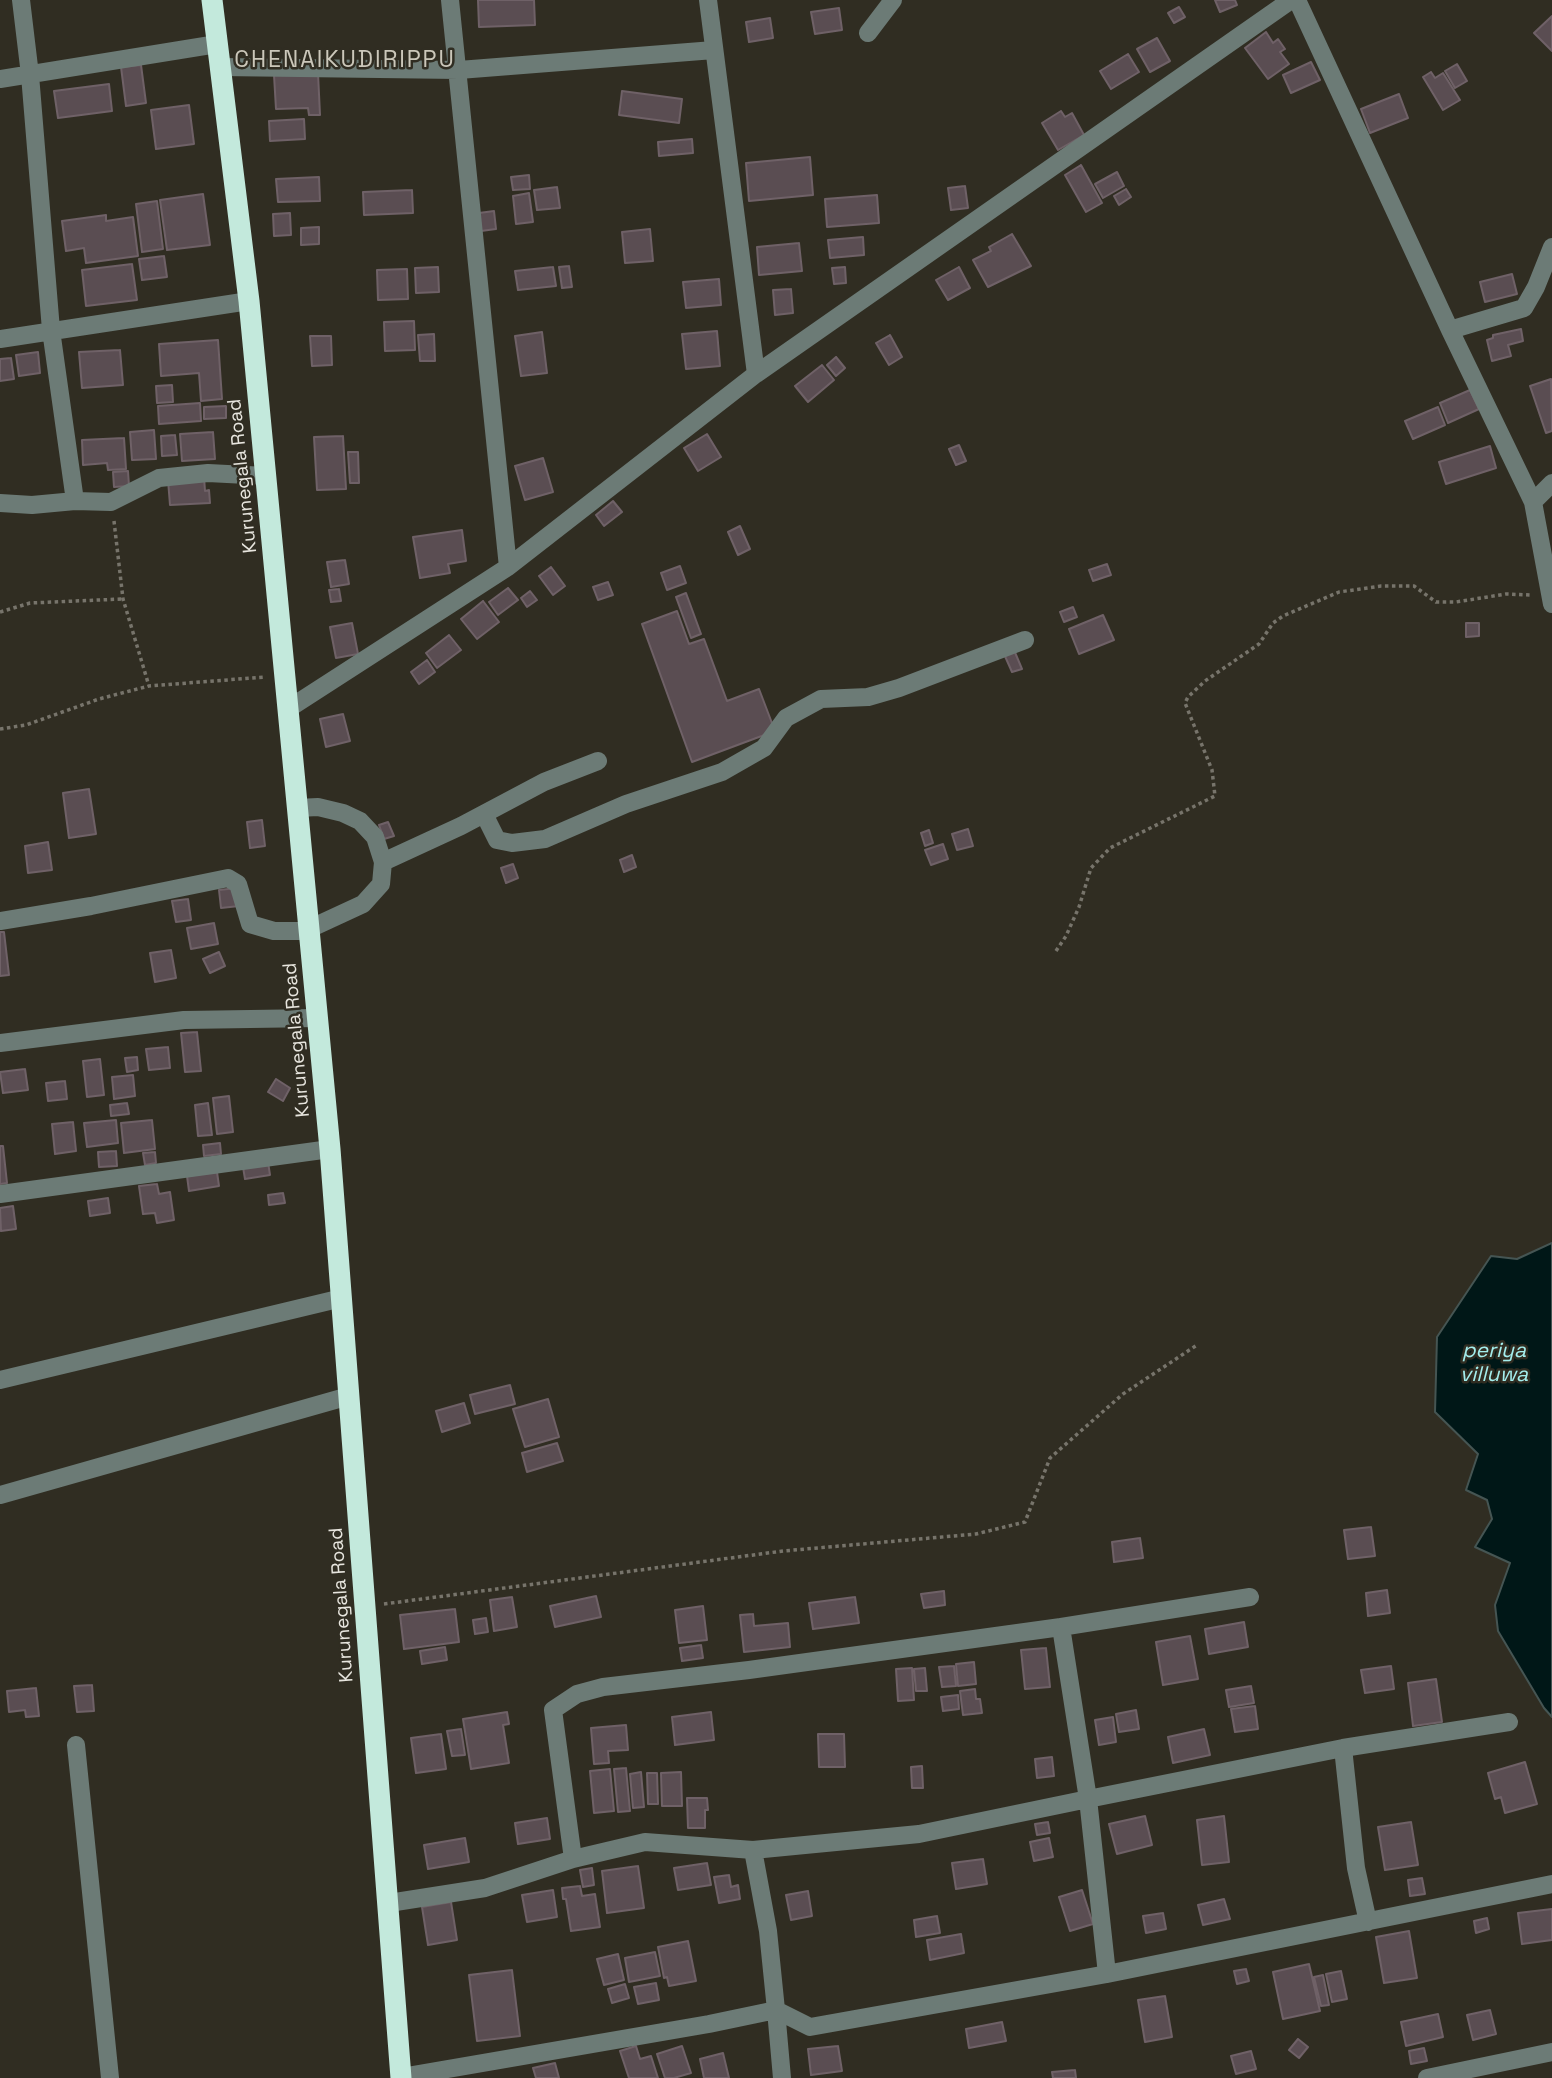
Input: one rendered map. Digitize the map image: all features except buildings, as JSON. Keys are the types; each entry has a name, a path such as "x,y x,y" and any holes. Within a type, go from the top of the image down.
{"highway":[{"name":"Kurunegala Road","path":"212,0 249,301 330,1149 401,2077"}],"street":[{"path":"21,0 30,75 51,330 75,501"},
{"path":"450,0 508,567"},
{"path":"708,0 755,374"},
{"path":"868,33 893,0"},
{"path":"288,709 508,567 755,374 1294,0 1533,502 1546,603"},
{"path":"0,79 217,44"},
{"path":"220,67 458,70 714,50"},
{"path":"1450,330 1524,307 1536,288 1552,247"},
{"path":"0,339 249,301"},
{"path":"0,503 32,505 75,501 111,502 159,478 208,473 266,476"},
{"path":"1533,502 1552,484"},
{"path":"484,814 497,840 512,843 545,839 626,804 722,772 764,748 786,718 821,699 867,697 899,688 1025,639"},
{"path":"383,862 544,782 598,761"},
{"path":"0,921 91,906 228,878 238,884 250,924 274,931 309,930 363,904 381,884 383,862 375,837 360,821 343,813 318,807 298,808"},
{"path":"0,1043 184,1020 317,1018"},
{"path":"0,1194 330,1149"},
{"path":"0,1380 341,1298"},
{"path":"0,1495 349,1396"},
{"path":"573,1860 553,1710 577,1694 603,1687 749,1670 1061,1627 1250,1597"},
{"path":"1061,1627 1088,1799 1107,1974"},
{"path":"389,1903 485,1888 573,1860 645,1842 753,1850 919,1834 1343,1748 1509,1722"},
{"path":"76,1745 110,2078"},
{"path":"1343,1748 1356,1868 1368,1922"},
{"path":"753,1850 768,1931 782,2078"},
{"path":"401,2077 709,2025 776,2010 810,2027 1107,1974 1552,1884"},
{"path":"1427,2078 1552,2052"}],"path":[{"path":"111,502 123,599 149,686"},
{"path":"1056,951 1074,916 1091,868 1110,848 1215,796 1212,770 1185,703 1205,681 1259,644 1273,623 1339,592 1381,586 1414,586 1436,602 1530,594 1546,603"},
{"path":"0,612 30,603 123,599"},
{"path":"0,729 26,725 99,699 149,686 285,675"},
{"path":"365,1606 783,1551 976,1534 1025,1522 1050,1458 1123,1394 1197,1345"}],"water":[{"name":"periya villuwa","path":"1552,1243 1552,1717 1498,1631 1495,1605 1510,1563 1475,1547 1492,1519 1487,1500 1466,1490 1478,1454 1435,1412 1437,1337 1491,1256 1517,1259"}],"district":[{"name":"CHENAIKUDIRIPPU","path":"345,61"}]}
